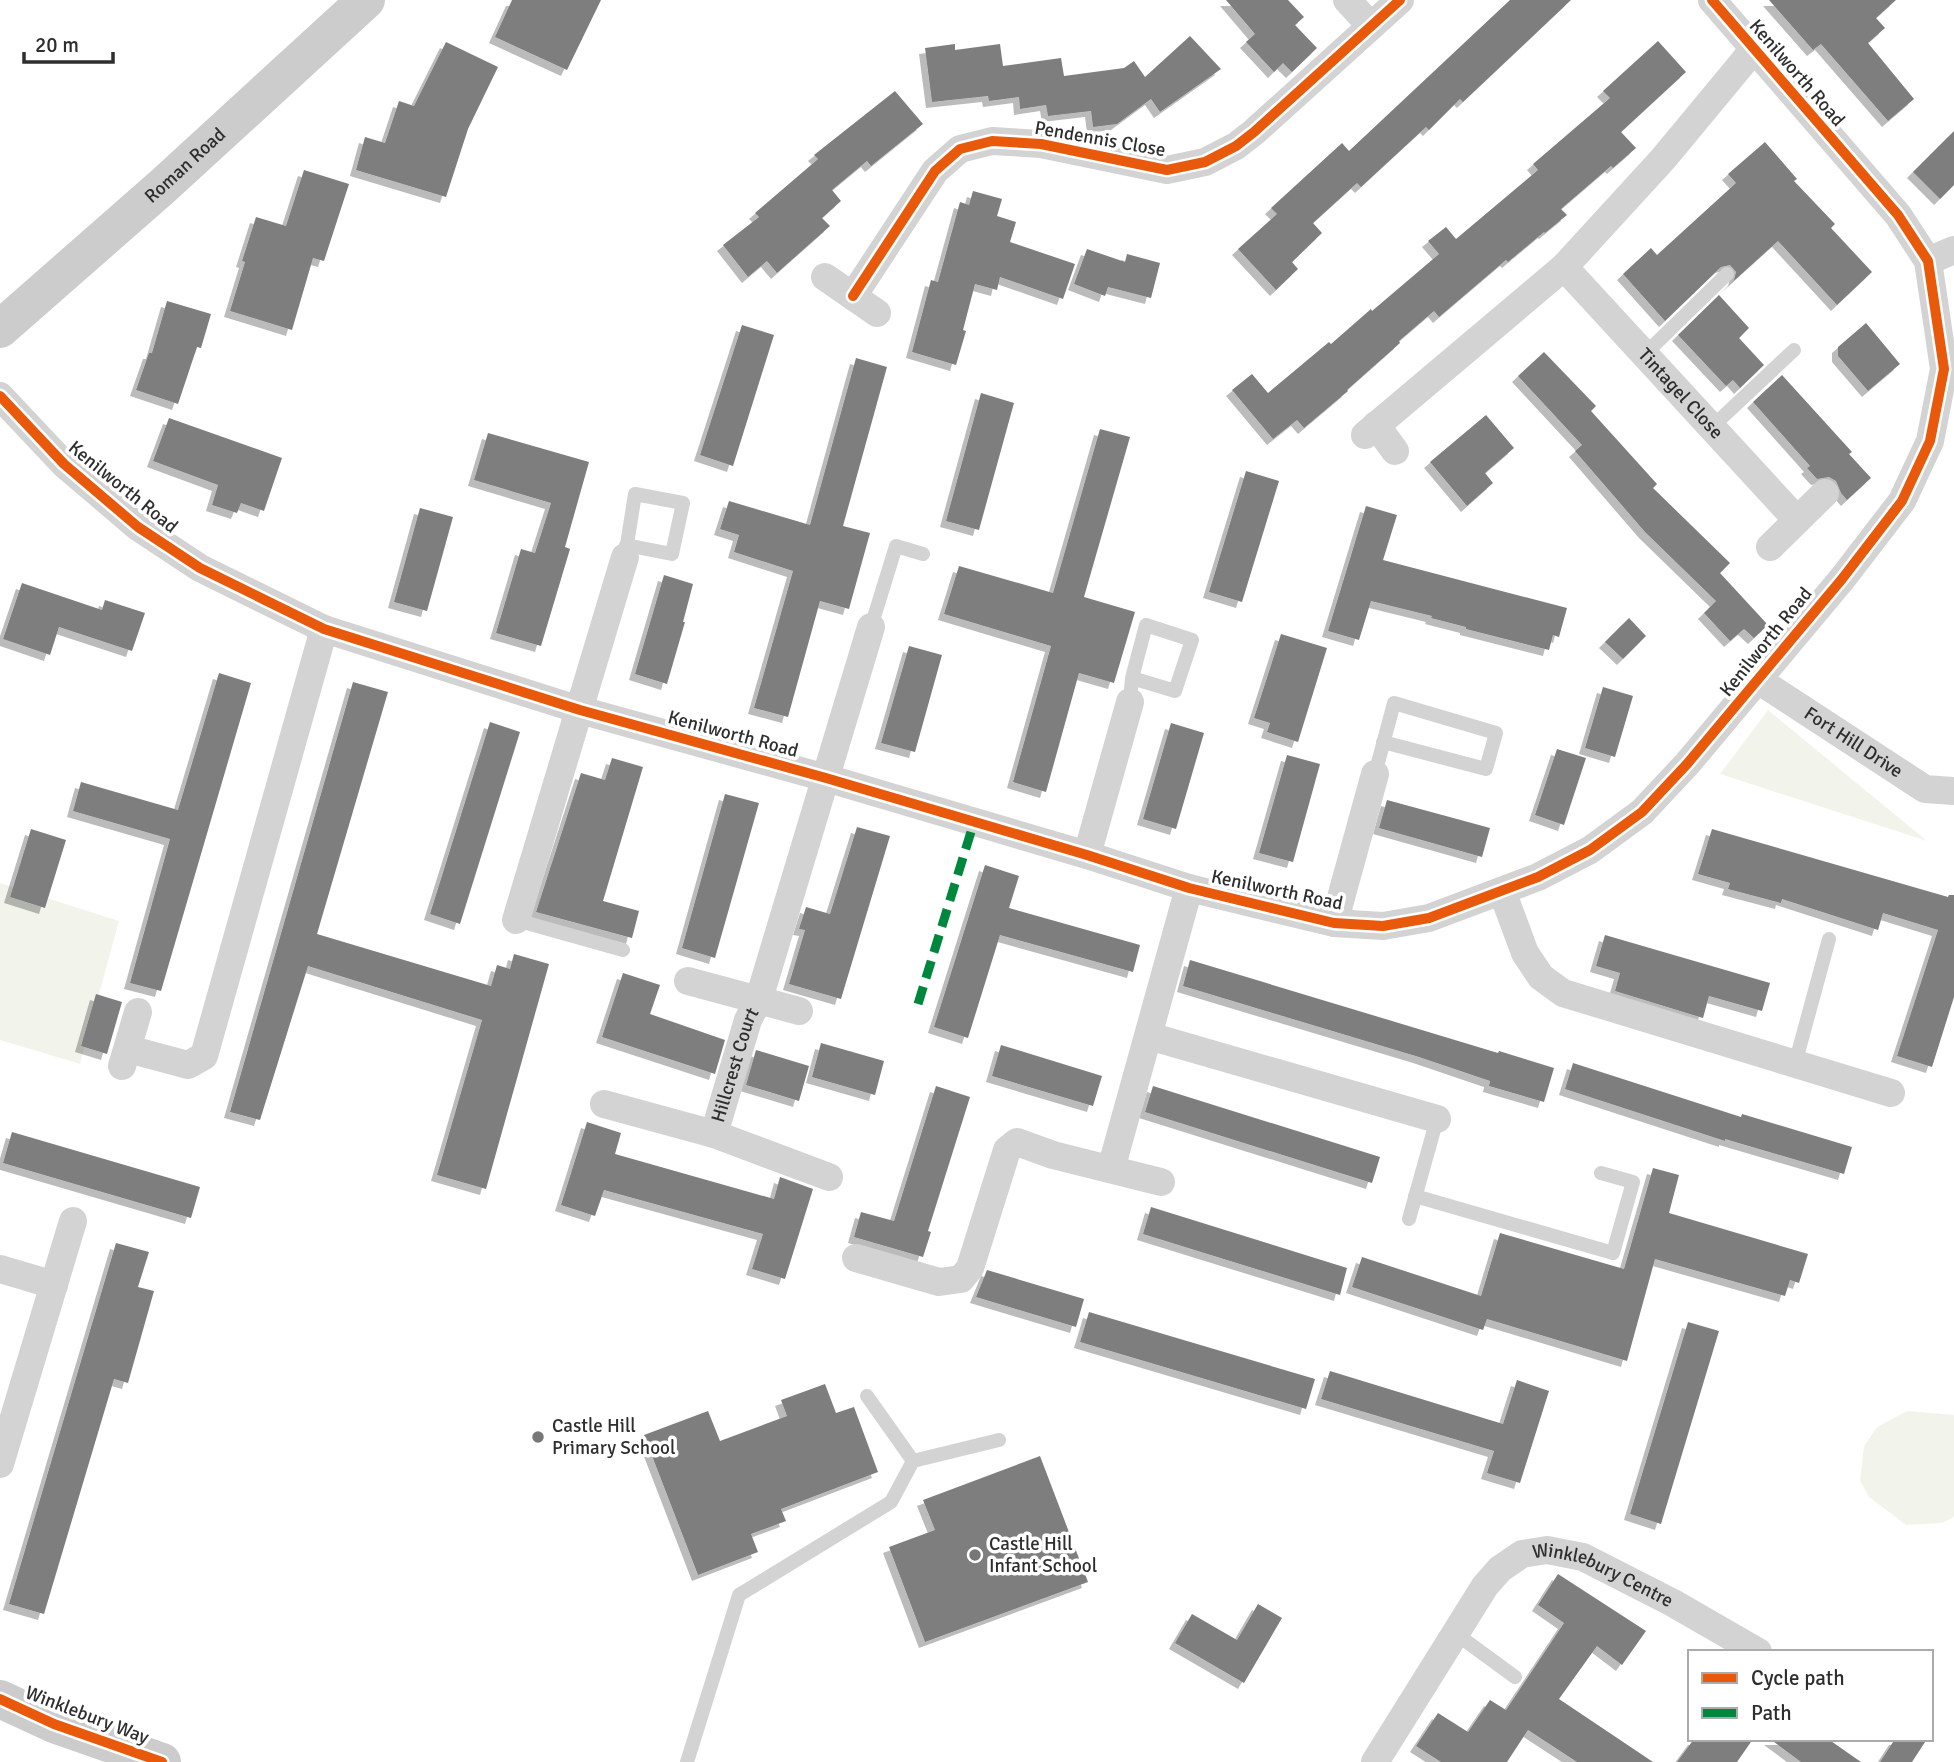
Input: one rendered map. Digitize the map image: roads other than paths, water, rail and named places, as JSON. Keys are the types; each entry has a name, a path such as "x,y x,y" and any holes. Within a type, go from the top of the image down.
{"street":[{"name":"Roman Road","path":"0,329 163,187 366,0"},
{"path":"1347,0 1371,26"},
{"name":"Pendennis Close","path":"853,296 935,171 960,149 992,141 1041,144 1167,170 1205,163 1236,146 1254,132 1400,0"},
{"name":"Kenilworth Road","path":"0,396 64,464 138,527 200,568 324,629 580,710 826,778 1189,888 1334,923 1383,926 1429,918 1538,877 1590,850 1642,812 1688,764 1842,579 1902,501 1930,441 1944,369 1928,261 1898,215 1712,0"},
{"path":"1395,451 1371,430 1564,267 1663,159 1753,48"},
{"path":"1928,261 1954,250"},
{"name":"Tintagel Close","path":"1564,267 1797,520"},
{"path":"825,277 877,313"},
{"path":"1770,547 1825,493"},
{"path":"516,920 625,551"},
{"path":"759,999 871,626"},
{"path":"138,1012 125,1058 188,1065 204,1056 324,629"},
{"name":"Fort Hill Drive","path":"1758,680 1925,789 1954,791"},
{"path":"1087,855 1131,690"},
{"name":"Kenilworth Road","path":"1334,923 1375,774"},
{"name":"Kenilworth Road","path":"1111,1168 1189,888"},
{"path":"1502,891 1525,953 1541,977 1563,993 1891,1093"},
{"path":"688,981 799,1010"},
{"name":"Hillcrest Court","path":"714,1134 748,1020 759,999"},
{"path":"1149,1036 1437,1119"},
{"name":"Hillcrest Court","path":"604,1104 714,1134 829,1177"},
{"path":"856,1258 939,1282 961,1279 971,1268 1007,1150 1017,1142 1053,1155 1161,1182"},
{"path":"0,1464 73,1221"},
{"path":"0,1269 54,1284"},
{"name":"Winklebury Centre","path":"1375,1762 1485,1586 1500,1569 1522,1554 1547,1550 1583,1557 1673,1603 1755,1650"},
{"name":"Winklebury Way","path":"0,1699 54,1724 162,1762"}],"lane":[{"path":"1645,354 1727,274"},
{"path":"1713,426 1794,350"},
{"path":"635,494 683,503 672,554 625,551 635,494"},
{"path":"871,626 895,546 923,554"},
{"path":"1146,625 1192,640 1175,691 1131,690 1146,625"},
{"path":"1375,774 1383,742 1394,704 1496,733 1486,769 1383,742"},
{"path":"516,920 623,950"},
{"path":"1795,1064 1829,939"},
{"path":"1409,1219 1437,1119"},
{"path":"1415,1196 1613,1253 1633,1182 1601,1173"},
{"path":"867,1396 913,1461"},
{"path":"687,1762 739,1595 891,1503 913,1461 999,1440"},
{"path":"1455,1633 1515,1677"}],"place":[{"name":"Castle Hill Primary School","path":"538,1437"},
{"name":"Castle Hill Infant School","path":"975,1555"}]}
